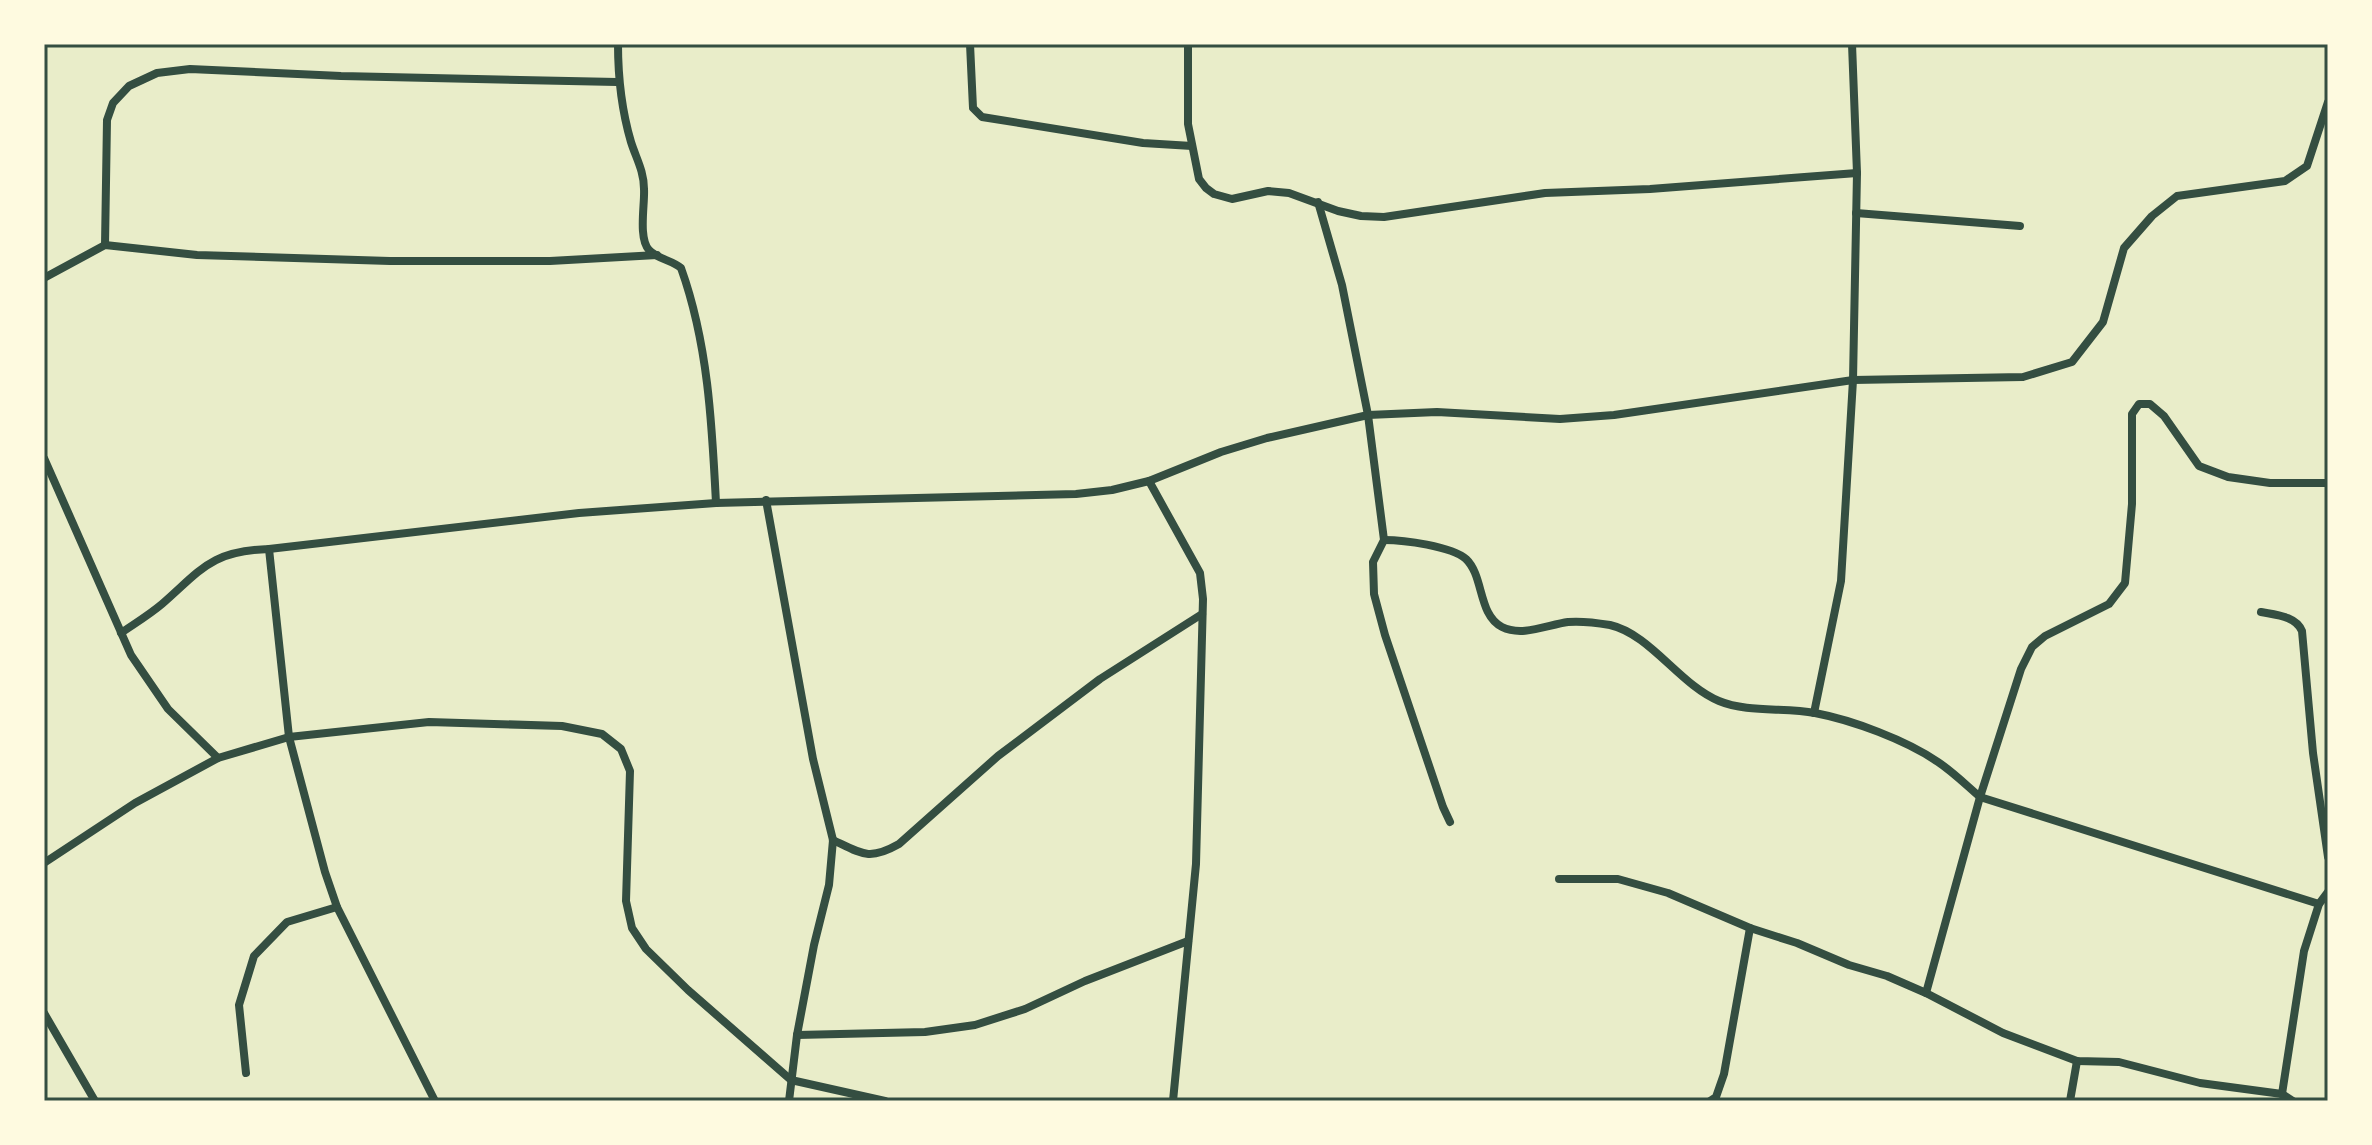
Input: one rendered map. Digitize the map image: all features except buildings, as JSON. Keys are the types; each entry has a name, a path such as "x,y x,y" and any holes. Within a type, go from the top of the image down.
{"street":[{"path":"618,44 617,82 632,146 642,169 645,242 649,250 681,268 697,324 707,372 716,503"},
{"path":"970,44 973,108 982,117 1143,143 1192,146"},
{"path":"1188,44 1188,124 1199,179 1214,194 1232,199 1268,191 1289,193 1361,216 1384,217 1545,193 1650,189 1857,173"},
{"path":"1814,713 1841,581 1853,380 1857,173 1852,44"},
{"path":"105,245 107,120 113,103 129,86 157,73 190,69 341,76 617,82"},
{"path":"121,633 158,607 203,565 241,550 579,513 716,503 1076,494 1112,490 1149,481 1221,452 1267,438 1368,415 1437,412 1560,419 1614,415 1853,380 2023,377 2072,362 2103,322 2124,248 2152,216 2177,196 2285,181 2307,166 2328,102"},
{"path":"1318,202 1342,285 1368,415 1384,540 1373,562 1374,594 1427,761 1450,822"},
{"path":"1856,213 2020,226"},
{"path":"44,278 105,245 197,255 390,261 550,261 657,255"},
{"path":"1926,993 1980,797 2021,669 2032,647 2045,636 2109,604 2125,583 2132,504 2132,414 2139,404 2150,404 2164,416 2199,466 2228,477 2270,483 2328,483"},
{"path":"45,465 143,675 168,709 218,758"},
{"path":"1149,481 1200,573 1202,614 1196,864 1173,1101"},
{"path":"766,500 813,759 833,840 829,885 797,1035 789,1101"},
{"path":"1384,540 1417,543 1457,553 1472,567 1489,613 1504,628 1528,631 1571,622 1612,626 1641,642 1719,701 1851,721 1937,761 1980,797 2319,904"},
{"path":"269,549 289,737 337,907 435,1101"},
{"path":"2261,612 2291,619 2299,624 2302,631 2313,753 2328,857"},
{"path":"833,840 863,855 881,854 899,844 998,756 1074,698 1202,614"},
{"path":"44,863 135,803 218,758 289,737 429,722 562,726 602,734 621,749 630,771 626,901 632,928 646,949 791,1080 885,1101"},
{"path":"1559,879 1618,879 1668,893 1750,928 1887,976 2003,1033 2077,1061 2119,1062 2200,1083 2282,1094 2293,1101"},
{"path":"2282,1094 2304,951 2319,904 2328,892"},
{"path":"246,1073 239,1005 254,956 287,922 337,907"},
{"path":"1710,1101 1716,1097 1724,1074 1750,928"},
{"path":"797,1035 925,1032 975,1025 1025,1009 1085,981 1188,941"},
{"path":"44,1013 95,1101"},
{"path":"2070,1101 2077,1061"}]}
